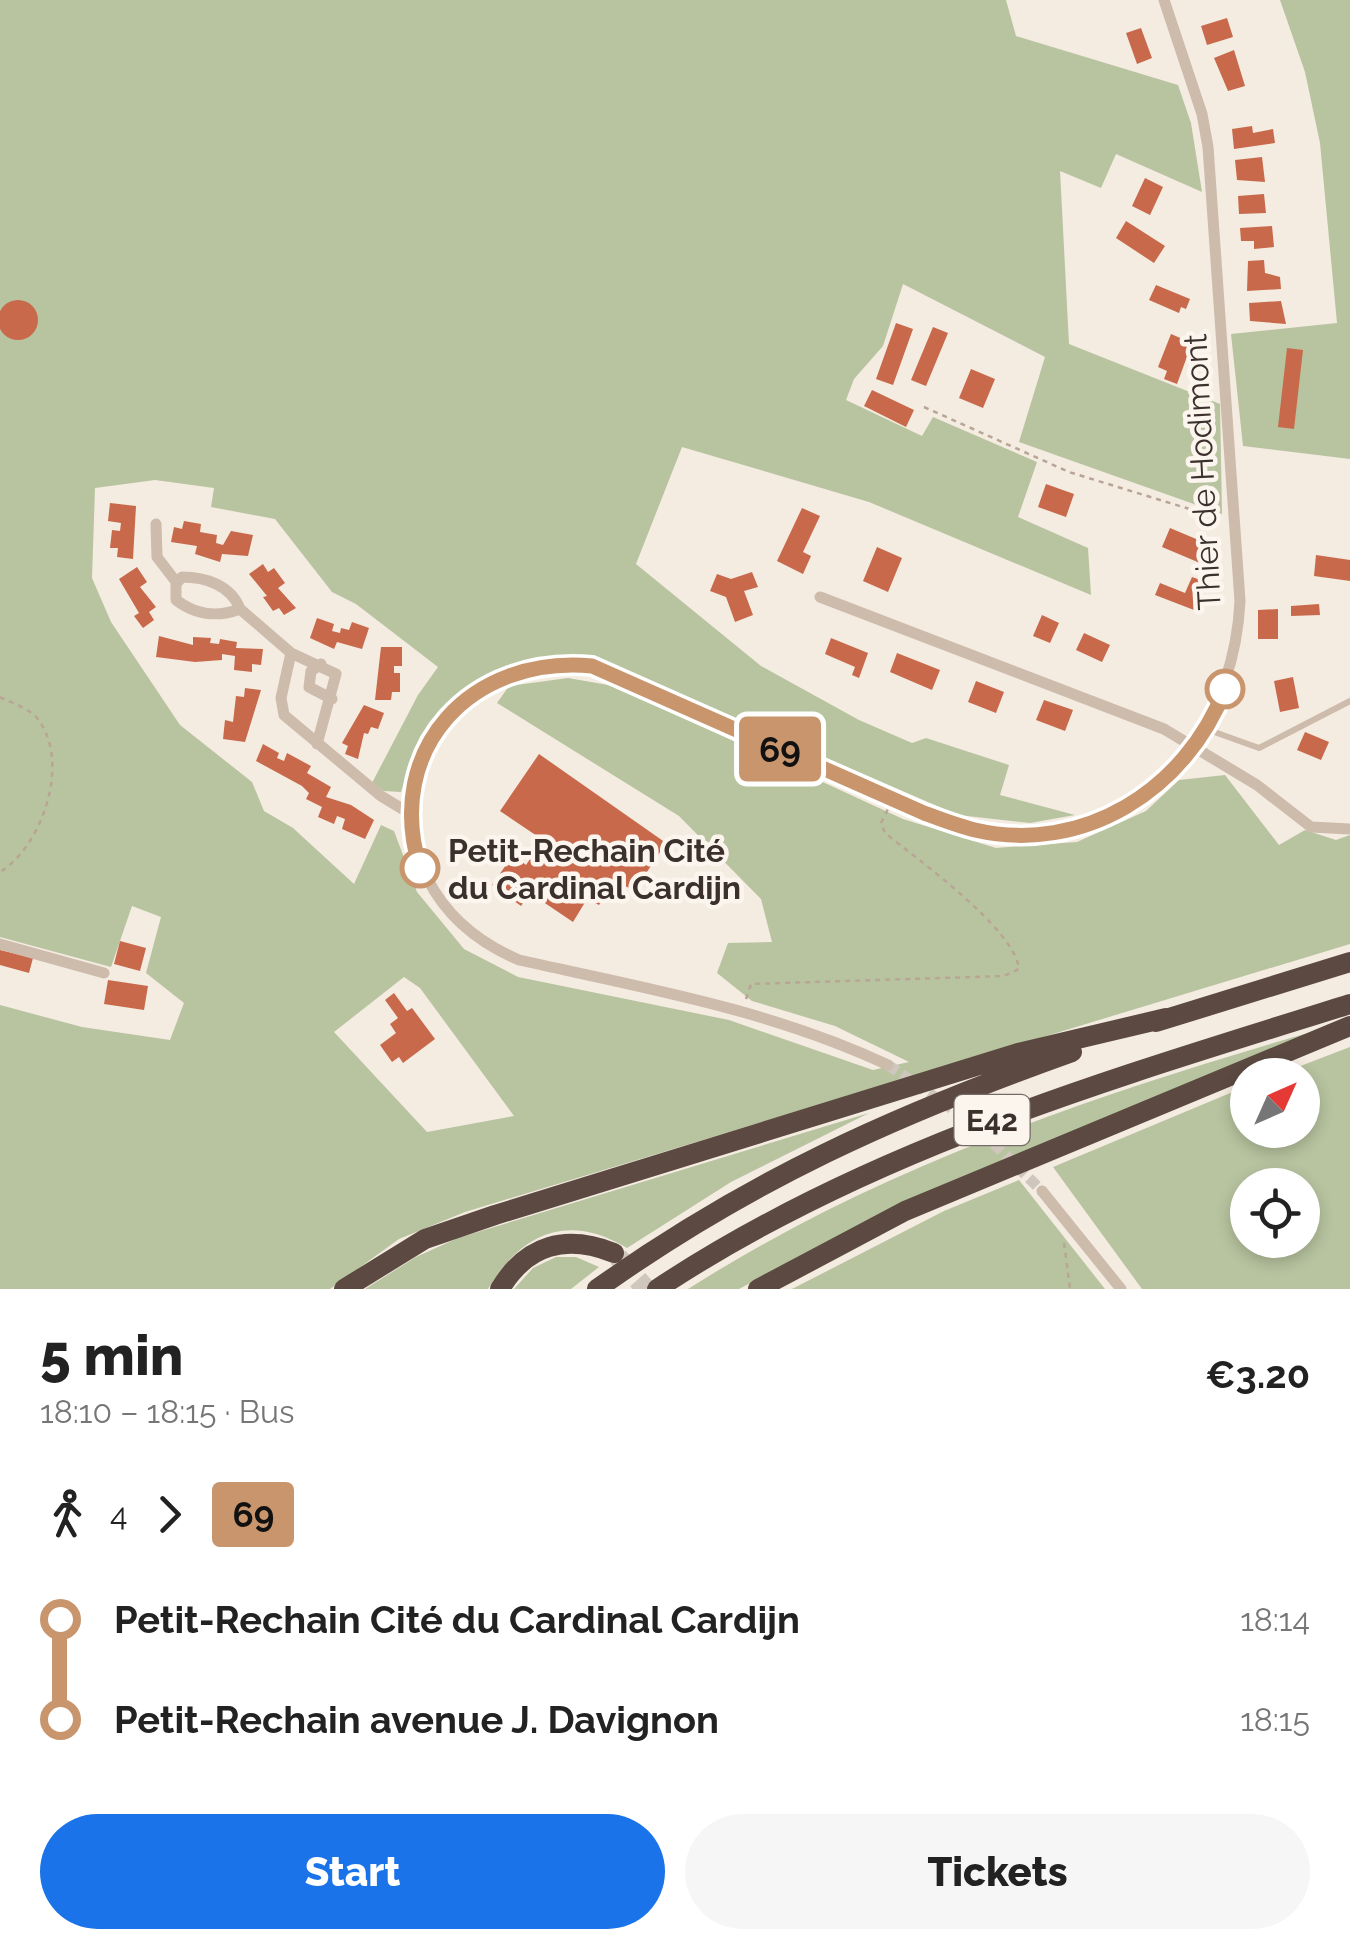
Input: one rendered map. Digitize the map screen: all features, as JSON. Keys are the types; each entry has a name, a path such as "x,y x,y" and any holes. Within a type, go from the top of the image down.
{"highway":[{"name":"E42","path":"596,1289 716,1209 860,1133 938,1099 1166,1018 1350,962"},
{"name":"E42","path":"657,1289 808,1200 981,1124 1350,1004"},
{"path":"344,1289 424,1239 495,1214 1018,1053 1166,1018"},
{"path":"758,1289 906,1211 1350,1026"},
{"path":"500,1289 512,1270 540,1248 571,1242 614,1254"}],"street":[{"name":"Thier de Hodimont","path":"888,1065 820,1034 744,1010 519,960 488,947 432,890 412,842 409,813 414,776 446,718 496,680 547,664 592,666 892,798 976,830 1052,834 1086,827 1153,790 1206,728 1225,688 1238,638 1235,522 1208,146 1202,114 1164,0"},
{"path":"156,524 157,557 178,583"},
{"path":"240,609 226,614 193,613 176,600 178,583 182,577 201,577 236,599 240,609 291,654 321,664 336,674 317,744"},
{"path":"820,597 1164,729 1257,786 1311,828 1350,829"},
{"path":"291,654 281,698 284,715 381,796 409,813"},
{"path":"321,664 311,671 309,688 332,699"},
{"path":"0,944 104,973"},
{"path":"1042,1191 1121,1289"}],"lane":[{"path":"1206,728 1259,748 1350,700"}],"path":[{"path":"924,407 1069,472 1235,522"},
{"path":"0,697 40,722 48,740 51,772 40,824 22,855 0,872"},
{"path":"744,1010 751,984 1004,976 1019,969 1016,956 993,928 885,833 881,823 892,798"},
{"path":"1070,1289 1062,1247 1073,1229"}],"green space":[{"path":"0,0 1006,0 1016,36 1178,85 1191,123 1202,192 1116,154 1101,188 1060,171 1069,344 1220,404 1222,514 1019,442 1045,357 903,284 883,346 854,379 846,400 922,436 933,417 1037,462 1018,517 1088,548 1091,595 869,502 682,447 636,564 761,666 859,720 912,743 926,738 1009,765 1000,795 1075,815 1030,823 958,815 597,659 528,661 499,670 472,685 449,704 430,728 401,792 384,791 372,783 418,695 438,667 356,604 332,592 275,519 211,507 214,488 155,480 95,488 92,578 111,622 180,725 252,782 264,811 293,828 354,884 381,825 394,831 417,892 464,949 518,977 729,1020 873,1070 909,1062 835,1026 752,1001 717,973 728,943 772,942 761,899 679,816 497,703 509,686 568,678 614,686 903,819 996,848 1077,842 1146,811 1179,780 1225,775 1279,845 1305,830 1336,840 1350,835 1350,944 465,1212 399,1239 330,1289 0,1289 0,1005 82,1027 170,1040 184,1003 146,973 161,917 132,906 111,967 0,937","holes":["404,977 420,988 514,1116 427,1132 334,1032"]},
{"path":"1280,0 1350,0 1350,459 1243,446 1231,334 1337,323 1320,143 1305,72"},
{"path":"1318,1030 1250,1058 1230,1058 1230,1066 905,1201 739,1289 688,1289 762,1245 915,1170 1074,1107"},
{"path":"1350,1047 1350,1289 1142,1289 1053,1167 1230,1093 1230,1148 1320,1148 1320,1059"},
{"path":"869,1113 731,1182 627,1248 585,1231 566,1230 531,1242 515,1254 488,1289 365,1289 416,1257 458,1238"},
{"path":"1019,1180 1105,1289 792,1289 944,1211"},
{"path":"556,1257 576,1257 599,1267 571,1289 514,1289 533,1268"}],"building":[{"path":"1227,18 1233,37 1207,45 1201,26"},
{"path":"1141,28 1152,58 1137,64 1126,33"},
{"path":"1234,50 1245,86 1228,91 1214,58"},
{"path":"1252,126 1253,133 1273,129 1275,143 1234,149 1232,129"},
{"path":"1262,157 1265,182 1237,180 1235,160"},
{"path":"1145,178 1163,187 1150,215 1132,206"},
{"path":"1264,194 1266,213 1239,214 1238,196"},
{"path":"1126,221 1165,246 1154,263 1116,238"},
{"path":"1272,226 1274,247 1254,249 1254,241 1241,241 1240,228"},
{"path":"1264,260 1265,273 1280,277 1281,289 1247,291 1248,261"},
{"path":"1156,285 1190,299 1186,309 1181,307 1179,313 1149,300"},
{"path":"1281,301 1286,324 1250,321 1249,303"},
{"path":"10,302 26,302 36,312 36,328 26,338 10,338 0,328 0,312"},
{"path":"896,323 913,329 893,385 876,379"},
{"path":"933,327 948,333 926,386 911,380"},
{"path":"1171,334 1192,343 1177,384 1164,379 1167,371 1158,367"},
{"path":"1287,348 1303,350 1294,429 1278,427"},
{"path":"971,369 995,379 983,408 959,398"},
{"path":"872,390 914,410 906,427 864,406"},
{"path":"1046,484 1074,494 1066,517 1038,507"},
{"path":"110,503 136,506 133,559 117,557 118,548 110,548 112,530 120,531 121,523 108,521"},
{"path":"802,508 820,516 803,552 811,556 803,574 777,561"},
{"path":"184,521 201,524 200,532 217,535 216,543 223,545 231,531 253,535 248,556 222,554 220,562 195,554 197,546 171,542 174,527 182,529"},
{"path":"1170,528 1208,544 1200,563 1162,547"},
{"path":"877,547 902,558 888,592 863,581"},
{"path":"1316,555 1350,560 1350,581 1314,576"},
{"path":"263,564 268,572 274,568 285,583 278,588 296,608 284,615 279,608 273,611 263,597 267,596 249,574"},
{"path":"137,567 147,582 140,587 156,607 149,612 154,620 143,628 134,616 139,613 119,579"},
{"path":"752,572 758,587 744,591 753,615 735,622 726,597 710,591 717,574 731,579"},
{"path":"1192,577 1209,583 1194,610 1155,595 1160,583 1185,593"},
{"path":"1319,604 1320,615 1291,616 1291,606"},
{"path":"1278,609 1278,639 1258,639 1258,610"},
{"path":"1042,615 1059,623 1050,643 1033,636"},
{"path":"317,618 334,624 332,631 340,633 341,628 349,630 352,622 369,628 362,649 337,642 334,649 310,638"},
{"path":"1084,633 1110,645 1102,662 1076,650"},
{"path":"159,636 193,645 193,637 211,638 210,643 219,644 220,639 237,642 236,648 263,649 261,665 252,664 252,672 234,670 235,656 222,654 222,660 195,662 156,657"},
{"path":"831,638 868,653 859,678 852,675 855,667 825,654"},
{"path":"381,647 402,647 402,666 394,666 394,673 400,673 400,692 392,692 391,700 375,700"},
{"path":"897,653 940,670 932,690 890,672"},
{"path":"1293,677 1299,708 1280,712 1274,681"},
{"path":"976,681 1004,692 996,713 968,702"},
{"path":"245,688 261,690 245,742 223,739 225,720 233,722 236,696 244,697"},
{"path":"1044,700 1073,710 1065,731 1036,720"},
{"path":"364,705 384,713 378,729 371,727 368,734 364,733 358,759 345,754 348,746 342,743"},
{"path":"1305,732 1329,742 1321,760 1297,750"},
{"path":"263,744 279,753 277,758 284,761 287,753 311,766 307,773 331,787 326,797 351,805 374,820 365,839 342,829 345,819 337,816 334,824 318,817 322,807 306,799 309,793 302,786 256,761"},
{"path":"539,754 666,843 635,890 614,882 599,905 587,899 573,922 530,893 521,906 492,885 513,855 526,865 543,840 500,811"},
{"path":"120,941 146,948 140,971 114,964"},
{"path":"0,950 33,958 29,973 0,965"},
{"path":"108,980 148,986 144,1010 104,1004"},
{"path":"394,993 407,1011 412,1008 435,1039 403,1063 399,1057 392,1062 380,1045 396,1033 390,1024 398,1018 385,1000"}],"tunnel":[{"path":"888,1065 974,1124 1042,1191"},
{"path":"618,1257 646,1289"}],"bus line":[{"name":"69","path":"420,868 409,813 414,776 427,746 466,698 496,680 547,664 592,666 924,813 976,830 1016,834 1052,834 1086,827 1153,790 1180,765 1214,719 1225,689"}],"place":[{"name":"Petit-Rechain Cité du Cardinal Cardijn","path":"420,868"}]}
